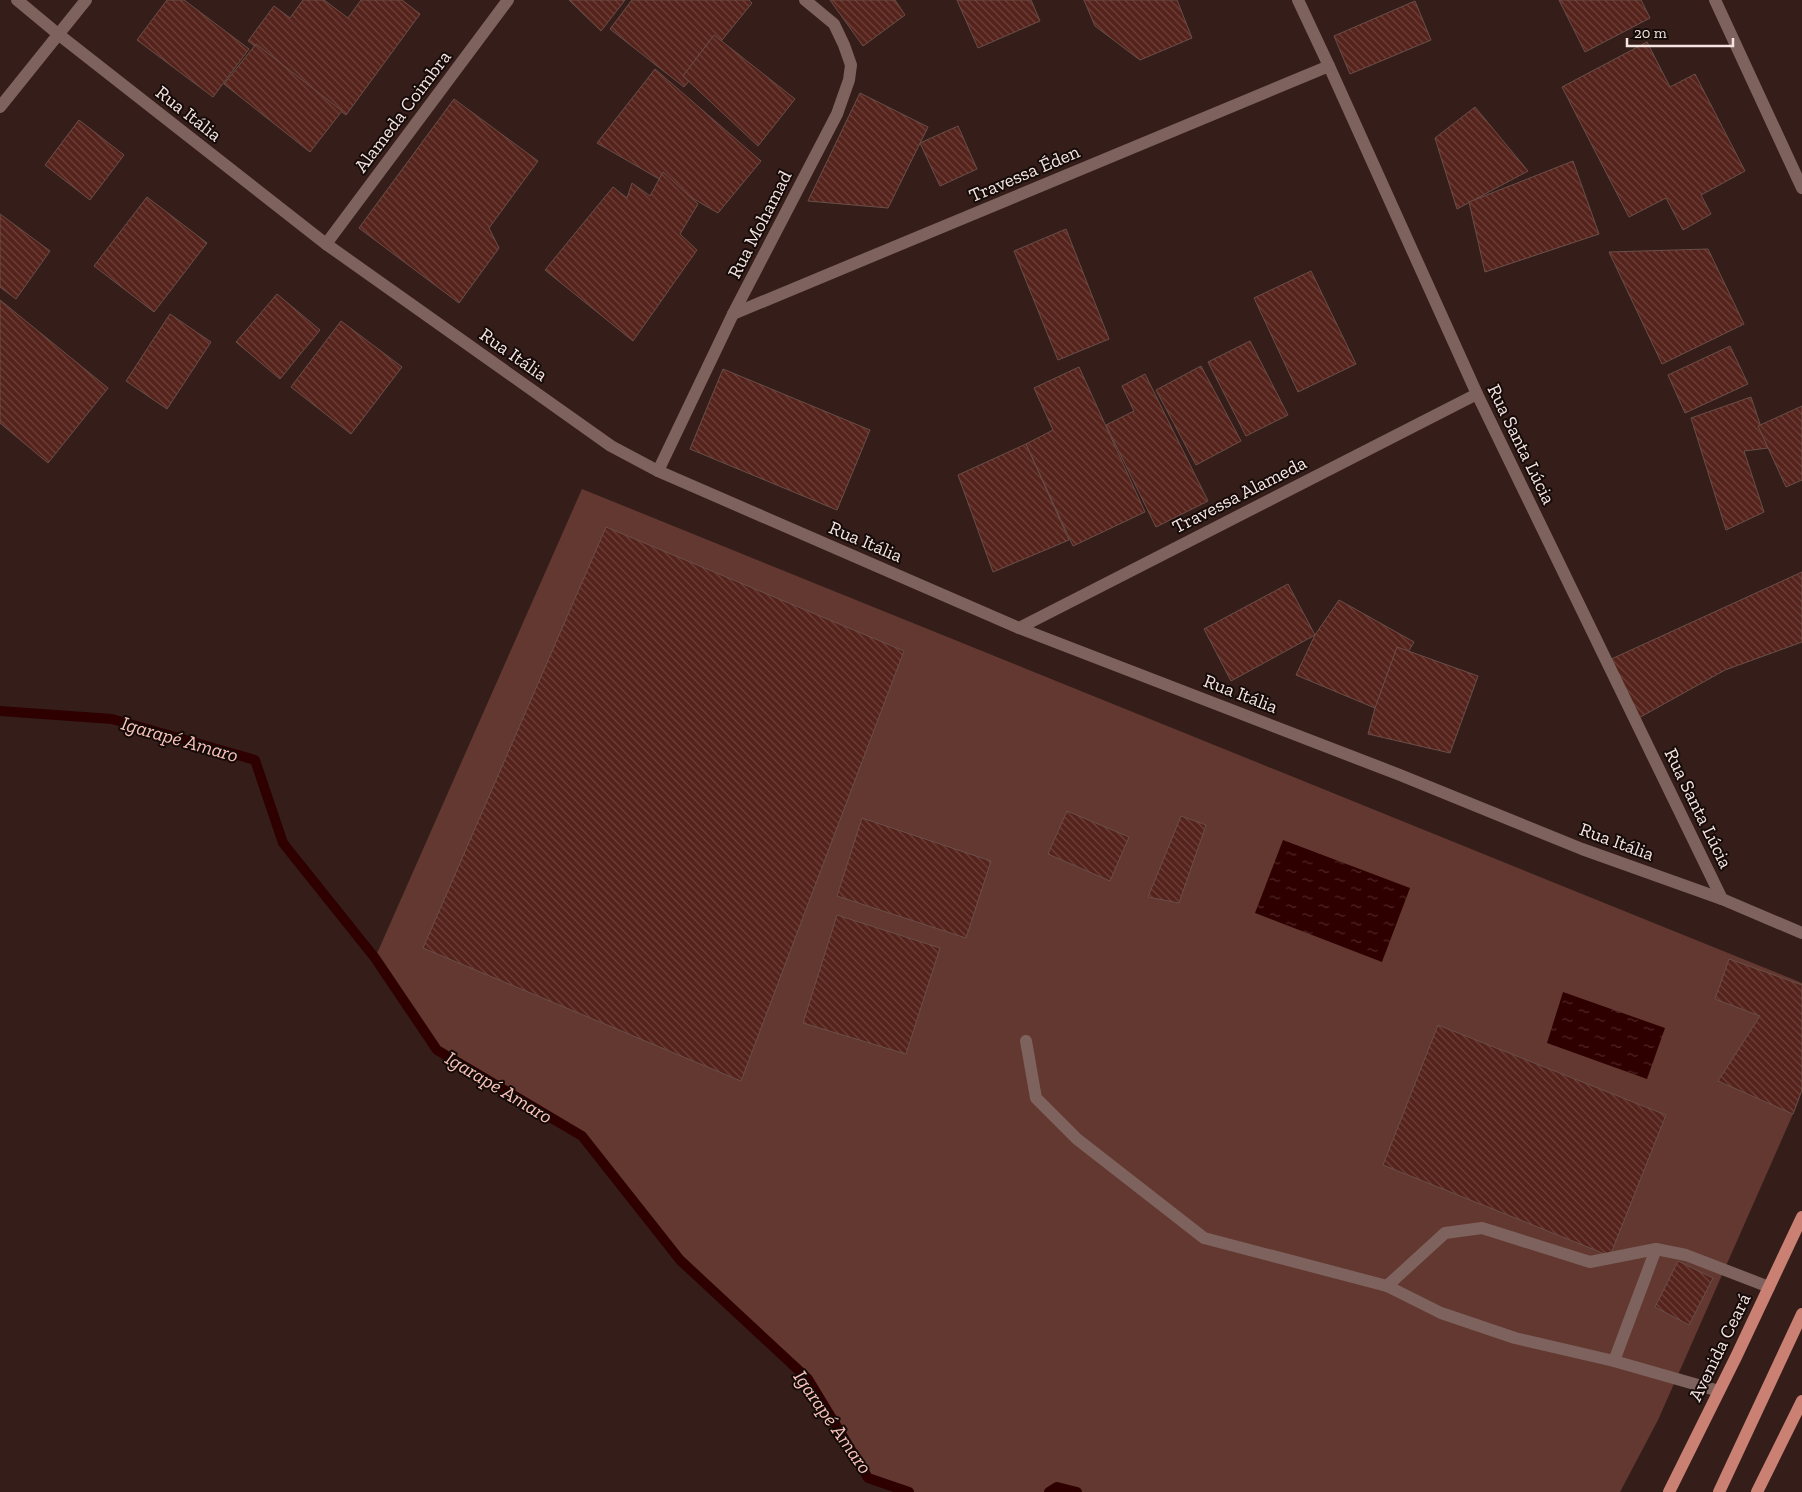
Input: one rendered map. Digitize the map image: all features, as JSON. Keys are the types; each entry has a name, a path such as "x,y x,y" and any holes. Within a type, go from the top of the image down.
{"main road":[{"name":"Avenida Ceará","path":"1669,1492 1802,1217"},
{"path":"1719,1492 1802,1314"},
{"path":"1757,1492 1802,1401"}],"street":[{"name":"Rua Itália","path":"18,0 58,34 326,244 611,446 658,471 1019,628 1400,775 1582,849 1722,899 1802,933"},
{"path":"0,107 86,0"},
{"name":"Alameda Coimbra","path":"326,244 508,0"},
{"name":"Rua Mohamad","path":"658,471 733,314 837,114 849,80 851,65 844,44 834,24 805,0"},
{"name":"Rua Santa Lúcia","path":"1298,0 1477,394 1722,899"},
{"path":"1715,0 1802,188"},
{"name":"Travessa Éden","path":"733,314 1329,66"},
{"name":"Travessa Alameda","path":"1019,628 1477,394"},
{"path":"1026,1041 1036,1098 1077,1139 1204,1238 1387,1286 1441,1313 1514,1338 1614,1361 1719,1391"},
{"path":"1387,1286 1445,1232 1482,1228 1590,1262 1656,1249 1686,1255 1769,1287"},
{"path":"1614,1361 1656,1249"}],"shaded area":[{"path":"582,489 1802,983 1802,1090 1658,1420 1620,1492 1077,1492 1057,1487 1049,1492 909,1492 868,1478 808,1379 680,1260 582,1136 437,1050 375,958"}],"water":[{"path":"1283,840 1410,888 1382,962 1255,913"},
{"path":"1563,992 1665,1028 1647,1079 1547,1043"}],"building":[{"path":"167,0 184,0 249,49 213,97 137,40"},
{"path":"303,0 324,0 348,18 361,0 402,0 420,14 346,115 248,41 274,6 290,18"},
{"path":"569,0 625,0 601,31"},
{"path":"632,0 749,0 752,3 684,87 610,29"},
{"path":"830,0 895,0 905,15 863,46"},
{"path":"957,0 1031,0 1040,21 978,48"},
{"path":"1084,0 1177,0 1192,38 1140,60 1095,26"},
{"path":"1559,0 1641,0 1650,18 1585,52"},
{"path":"1415,1 1431,40 1350,74 1334,36"},
{"path":"714,35 795,99 758,146 683,76"},
{"path":"1647,42 1670,87 1695,74 1745,171 1701,195 1711,214 1683,230 1666,198 1629,217 1562,87"},
{"path":"256,44 342,111 310,152 224,84"},
{"path":"655,69 761,161 718,213 597,143"},
{"path":"860,93 928,127 888,208 808,201"},
{"path":"454,99 538,161 489,228 499,248 459,303 359,228"},
{"path":"1475,107 1528,171 1457,209 1435,138"},
{"path":"79,120 124,155 90,200 45,165"},
{"path":"958,126 977,169 940,186 920,143"},
{"path":"1573,161 1599,234 1485,272 1469,202"},
{"path":"663,172 698,204 680,234 697,250 633,341 545,270 613,187 627,198 632,183 650,196"},
{"path":"147,197 207,243 154,312 94,266"},
{"path":"0,214 50,251 16,299 0,287"},
{"path":"1066,229 1109,339 1058,360 1014,251"},
{"path":"1708,249 1744,324 1662,364 1609,252"},
{"path":"1311,271 1356,364 1298,392 1254,298"},
{"path":"277,294 320,330 280,379 236,342"},
{"path":"0,300 108,388 48,463 0,423"},
{"path":"170,314 211,342 167,409 126,381"},
{"path":"341,321 402,367 351,434 291,387"},
{"path":"1250,341 1288,415 1246,436 1208,362"},
{"path":"1730,346 1748,384 1685,413 1668,375"},
{"path":"1201,366 1241,441 1196,465 1156,390"},
{"path":"1079,367 1145,512 1073,546 1026,444 1053,430 1034,388"},
{"path":"723,369 870,430 837,510 690,449"},
{"path":"1145,374 1208,501 1156,527 1106,425 1134,411 1122,386"},
{"path":"1751,397 1768,448 1744,451 1764,512 1726,530 1691,418"},
{"path":"1802,406 1802,480 1786,487 1758,426"},
{"path":"1026,444 1069,540 993,572 958,475"},
{"path":"606,527 904,651 741,1081 423,948"},
{"path":"1802,572 1802,642 1725,670 1635,720 1607,661"},
{"path":"1288,584 1315,635 1231,681 1204,629"},
{"path":"1339,600 1414,642 1375,708 1296,675 1315,635"},
{"path":"1397,647 1478,676 1450,753 1368,734 1375,708"},
{"path":"1067,811 1129,837 1110,881 1048,854"},
{"path":"1181,816 1206,825 1179,903 1148,897"},
{"path":"862,818 991,861 966,938 837,896"},
{"path":"837,915 940,948 906,1054 803,1023"},
{"path":"1729,959 1802,985 1802,1090 1793,1114 1718,1081 1760,1016 1715,999"},
{"path":"1438,1025 1666,1115 1610,1256 1383,1165"},
{"path":"1678,1261 1713,1278 1689,1325 1655,1307"}],"waterway":[{"name":"Igarapé Amaro","path":"0,711 112,719 255,760 283,843 375,958 437,1050 582,1136 680,1260 808,1379 868,1478 909,1492"},
{"name":"Igarapé Amaro","path":"1049,1492 1057,1487 1077,1492"}]}
